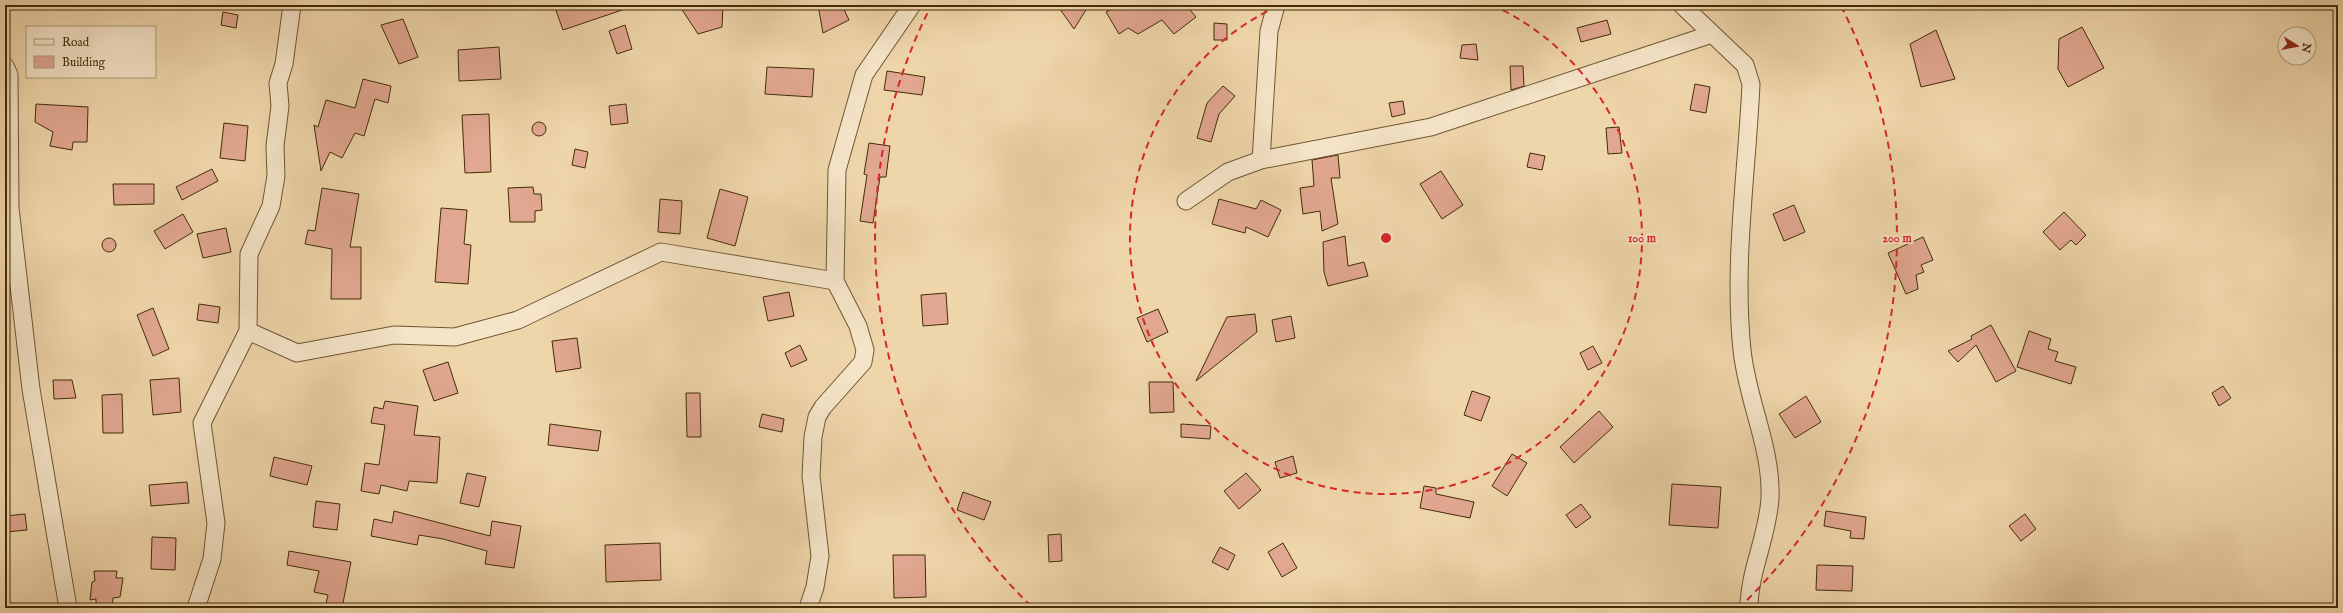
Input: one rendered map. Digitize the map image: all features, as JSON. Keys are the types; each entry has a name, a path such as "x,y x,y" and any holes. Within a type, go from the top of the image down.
{"street":[{"path":"196,608 212,559 216,523 202,423 248,331 249,254 271,206 276,176 275,146 280,106 278,83 284,64 292,5"},
{"path":"808,608 815,587 820,556 811,476 813,437 818,417 823,408 863,362 865,350 858,326 835,281 837,170 864,75 912,5"},
{"path":"1261,160 1269,31 1276,5"},
{"path":"1682,5 1745,65 1751,84 1740,268 1742,351 1768,464 1770,498 1766,530 1749,592 1749,608"},
{"path":"1186,200 1228,172 1261,160 1431,127 1712,34"},
{"path":"5,66 8,75 10,208 31,390 68,608"},
{"path":"248,331 297,353 394,335 455,337 518,320 661,252 835,281"}],"building":[{"path":"554,5 631,5 631,7 563,30"},
{"path":"679,5 723,5 722,27 698,34"},
{"path":"818,5 842,5 849,20 823,33"},
{"path":"1057,5 1089,5 1074,29"},
{"path":"1119,5 1186,5 1196,17 1174,34 1162,20 1138,34 1128,28 1119,34 1106,12"},
{"path":"223,12 238,15 236,28 221,25"},
{"path":"403,19 418,57 399,64 381,25"},
{"path":"1607,20 1611,34 1581,42 1577,28"},
{"path":"1214,23 1227,24 1227,40 1214,40"},
{"path":"625,25 632,49 617,54 609,31"},
{"path":"2082,27 2104,68 2068,87 2058,69 2059,39"},
{"path":"1936,30 1955,79 1921,87 1910,44"},
{"path":"1476,44 1478,60 1460,58 1462,45"},
{"path":"499,47 501,79 459,81 458,50"},
{"path":"1510,66 1523,66 1524,86 1511,90"},
{"path":"767,67 814,69 812,97 765,94"},
{"path":"887,71 925,77 922,95 884,90"},
{"path":"363,79 391,86 388,103 375,99 364,136 355,133 342,158 330,152 321,171 314,125 318,127 326,100 355,108"},
{"path":"1695,84 1710,87 1706,113 1690,110"},
{"path":"1223,86 1235,96 1219,114 1211,142 1197,138 1207,103"},
{"path":"1403,101 1405,114 1392,117 1389,103"},
{"path":"36,104 88,107 87,142 73,142 72,150 50,146 53,132 35,122"},
{"path":"626,104 628,123 611,125 609,106"},
{"path":"489,114 491,172 465,173 462,115"},
{"path":"539,122 544,124 546,129 544,134 539,136 534,134 532,129 534,124"},
{"path":"224,123 248,126 245,161 220,158"},
{"path":"1619,127 1622,153 1608,154 1606,128"},
{"path":"869,143 890,146 886,177 880,177 873,223 860,221 867,175 864,174"},
{"path":"575,149 588,152 585,168 572,165"},
{"path":"1530,153 1545,156 1542,170 1527,167"},
{"path":"1338,155 1340,178 1331,178 1338,224 1322,231 1320,211 1303,214 1300,188 1314,186 1312,160"},
{"path":"212,169 218,181 182,200 176,187"},
{"path":"1441,171 1463,205 1442,219 1420,184"},
{"path":"113,184 154,184 154,204 114,205"},
{"path":"533,187 534,194 541,194 542,210 535,211 535,222 510,222 508,188"},
{"path":"322,188 359,194 350,247 361,247 361,299 331,299 332,249 305,244 308,230 315,231"},
{"path":"720,189 748,197 735,246 707,238"},
{"path":"660,199 682,201 680,234 658,232"},
{"path":"1219,199 1256,209 1261,200 1281,210 1268,237 1246,227 1245,233 1212,224"},
{"path":"1794,205 1805,232 1784,241 1773,214"},
{"path":"441,208 467,210 464,244 471,245 468,284 435,282"},
{"path":"2064,212 2086,235 2076,245 2071,240 2060,250 2043,232"},
{"path":"183,214 193,232 165,249 154,231"},
{"path":"226,228 231,252 203,258 197,234"},
{"path":"1345,236 1348,266 1364,262 1368,276 1328,286 1324,272 1323,242"},
{"path":"1923,237 1933,260 1921,265 1924,272 1916,275 1918,289 1906,294 1888,253"},
{"path":"106,238 112,238 116,242 116,248 112,252 106,252 102,248 102,242"},
{"path":"789,292 794,316 768,321 763,297"},
{"path":"946,293 948,324 923,326 921,295"},
{"path":"199,304 220,307 218,323 197,320"},
{"path":"153,308 169,349 153,356 137,315"},
{"path":"1158,309 1168,332 1147,342 1137,318"},
{"path":"1255,314 1257,332 1196,381 1227,317"},
{"path":"1291,316 1295,338 1276,342 1272,320"},
{"path":"1991,325 2016,371 1996,382 1976,345 1958,362 1948,351 1972,339 1971,336"},
{"path":"2029,331 2051,339 2048,349 2058,352 2055,361 2076,367 2071,384 2017,367"},
{"path":"577,338 581,368 556,372 552,341"},
{"path":"800,345 807,360 791,367 785,353"},
{"path":"1593,346 1602,363 1588,370 1580,353"},
{"path":"448,362 458,393 434,401 423,370"},
{"path":"179,378 181,412 153,415 150,380"},
{"path":"53,380 72,380 76,398 54,399"},
{"path":"1149,382 1173,382 1174,412 1150,413"},
{"path":"2223,386 2231,398 2219,406 2212,393"},
{"path":"1472,391 1490,397 1481,421 1464,415"},
{"path":"686,393 700,393 701,437 687,437"},
{"path":"122,394 123,433 103,433 102,395"},
{"path":"1806,396 1821,422 1795,438 1779,414"},
{"path":"385,401 418,406 414,435 440,437 437,483 409,481 407,491 381,485 379,494 361,491 365,463 379,465 385,425 371,423 374,407 383,409"},
{"path":"1599,411 1613,427 1574,463 1560,447"},
{"path":"762,414 784,419 782,432 759,427"},
{"path":"550,424 601,431 598,451 548,445"},
{"path":"1181,424 1211,426 1210,439 1181,437"},
{"path":"1512,454 1527,463 1507,496 1492,486"},
{"path":"1293,456 1297,473 1280,478 1275,462"},
{"path":"274,457 312,466 307,485 270,476"},
{"path":"467,473 486,477 479,507 460,503"},
{"path":"1246,473 1261,490 1239,509 1224,491"},
{"path":"187,482 189,503 151,506 149,485"},
{"path":"1672,484 1721,487 1718,528 1669,525"},
{"path":"1424,486 1436,488 1436,494 1474,502 1470,518 1420,508"},
{"path":"963,492 991,502 984,520 957,510"},
{"path":"316,501 340,504 337,530 313,527"},
{"path":"1581,504 1591,517 1576,528 1566,515"},
{"path":"394,511 490,536 492,521 521,526 514,568 485,564 487,551 443,539 419,535 417,545 371,536 374,519 392,523"},
{"path":"1826,511 1866,517 1864,539 1850,538 1851,531 1824,526"},
{"path":"25,514 27,530 5,532 5,516"},
{"path":"2025,514 2036,529 2021,541 2009,526"},
{"path":"1061,534 1062,561 1049,562 1048,535"},
{"path":"152,537 176,538 175,570 151,569"},
{"path":"660,543 661,580 606,582 605,545"},
{"path":"1283,543 1297,568 1282,577 1268,552"},
{"path":"1220,547 1235,555 1228,570 1212,562"},
{"path":"289,551 351,562 342,608 325,608 328,595 314,592 319,571 287,565"},
{"path":"893,555 925,555 926,597 894,598"},
{"path":"1817,565 1853,566 1852,591 1816,590"},
{"path":"94,571 117,571 116,578 123,578 120,597 113,598 112,606 96,605 96,599 90,600 92,582 95,581"}]}
